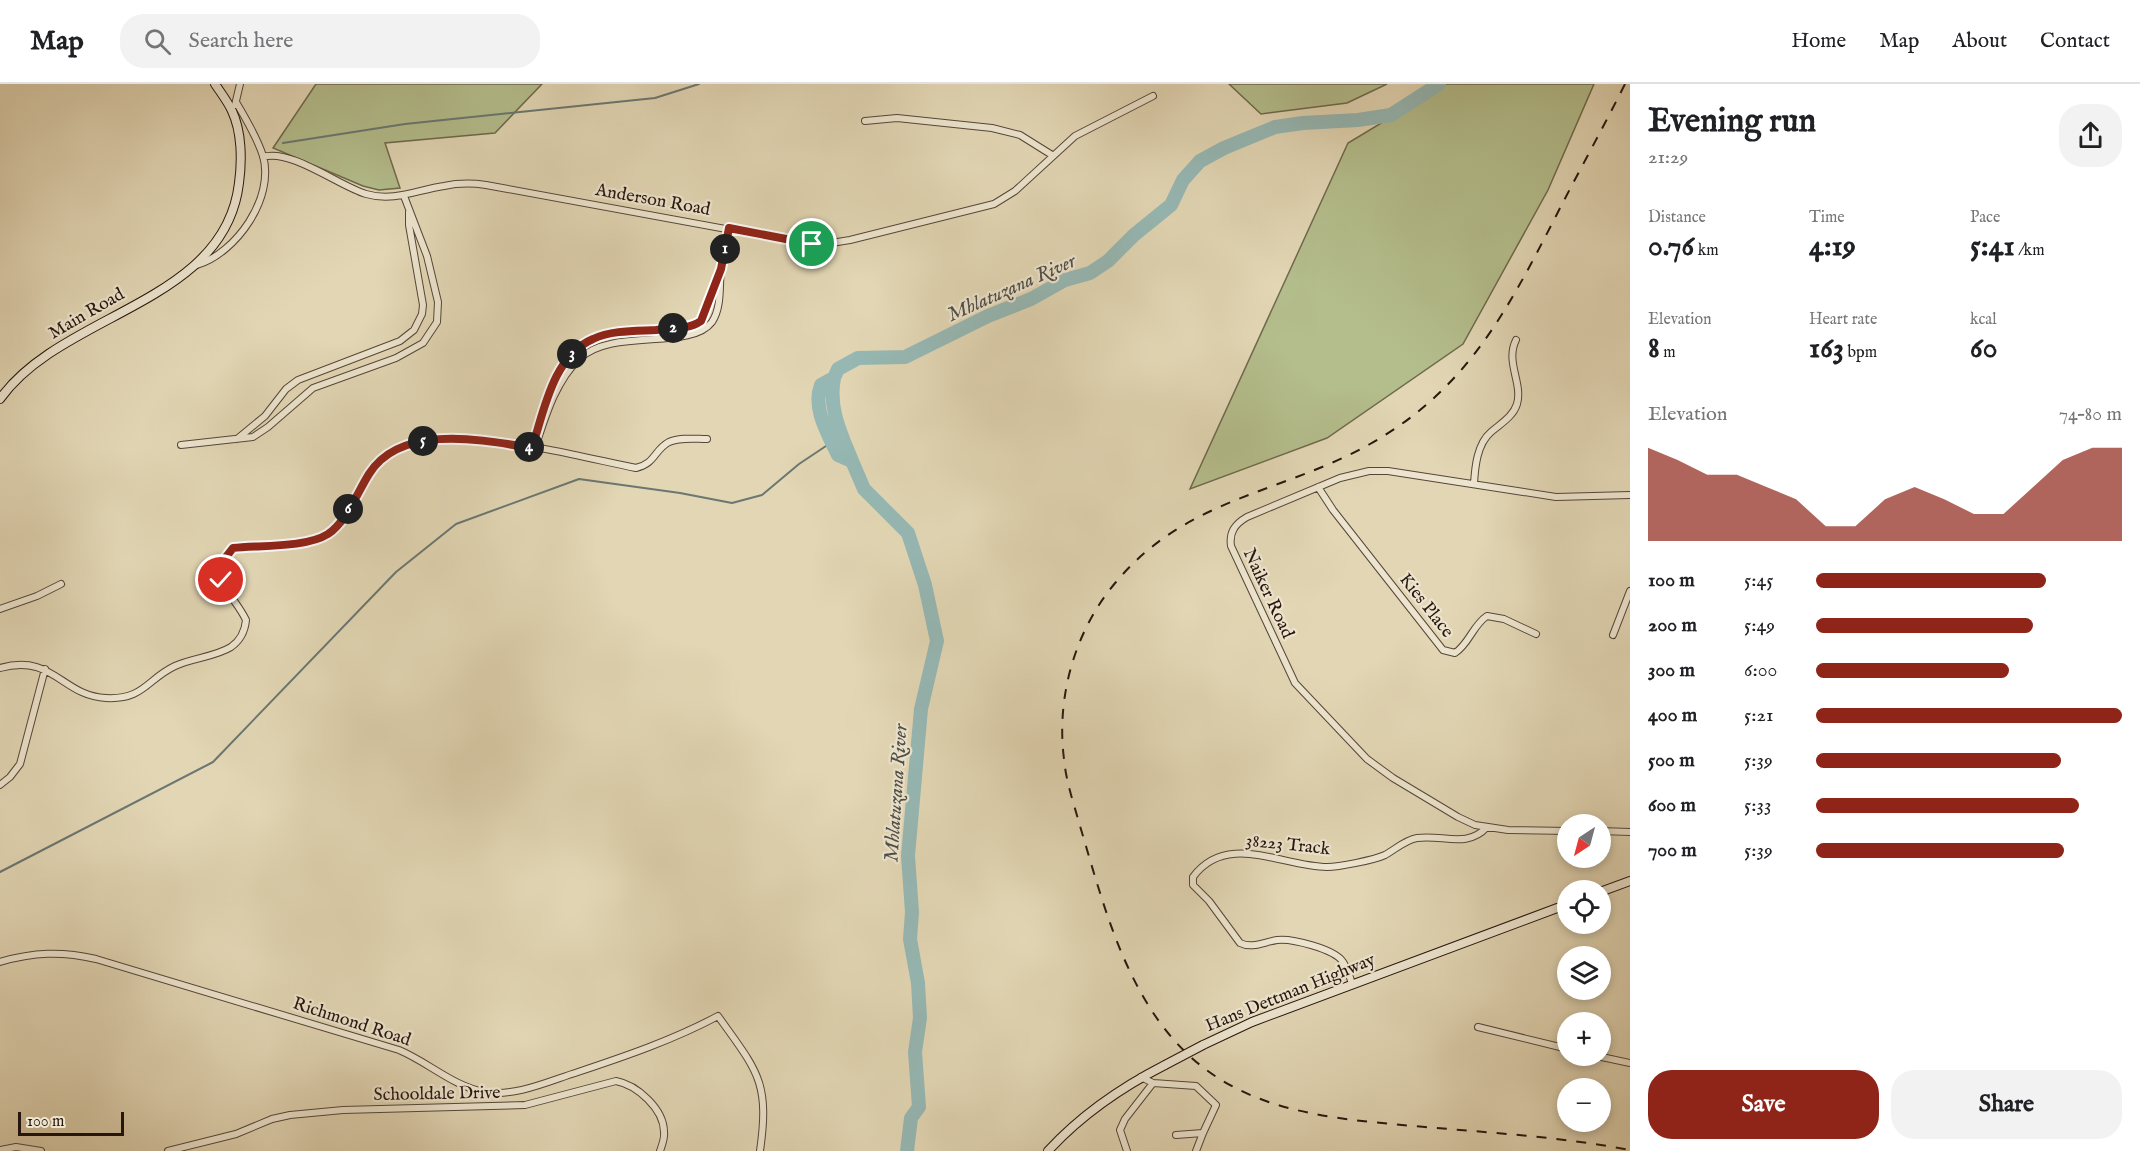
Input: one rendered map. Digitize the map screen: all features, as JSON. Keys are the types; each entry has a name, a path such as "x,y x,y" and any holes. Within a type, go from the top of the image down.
{"street":[{"name":"Main Road","path":"0,399 28,368 197,265 214,248 225,230 238,194 241,157 232,112 215,84"},
{"path":"232,112 240,84"},
{"name":"Anderson Road","path":"263,157 270,154 284,157 369,195 404,196 443,186 486,184 812,244 850,240 994,204 1015,191 1075,136 1153,96"},
{"name":"Main Road","path":"197,265 212,260 226,251 238,238 252,216 263,186 263,157 249,124 236,102"},
{"path":"866,121 897,118 1009,131 1033,141 1052,155"},
{"path":"181,445 260,434 313,388 414,350 430,335 437,322 438,302 427,256 404,196"},
{"path":"237,439 265,416 286,389 298,380 390,346 408,337 414,330 422,314 423,305 409,225 410,209"},
{"path":"533,448 551,391 561,370 571,354 583,344 602,336 684,328 697,324 706,312 712,288 721,269 729,228"},
{"path":"1474,484 1477,459 1486,438 1509,416 1518,403 1512,359 1516,340"},
{"path":"0,668 27,664 45,669 77,689 103,698 124,697 144,690 174,666 231,647 243,634 246,620 226,590 219,572 223,558 233,548 308,541 328,534 343,517 376,463 391,453 414,443 452,438 533,448 636,468 648,465 667,443 684,439 707,439"},
{"name":"Naiker Road","path":"1557,831 1508,830 1475,825 1377,767 1303,693 1290,673 1231,546 1230,539 1235,526 1246,517 1359,472 1378,471 1556,497 1630,495"},
{"name":"Kies Place","path":"1318,487 1333,510 1443,650 1455,653 1460,650 1477,625 1488,616 1504,619 1536,634"},
{"path":"0,609 37,596 61,584"},
{"path":"1613,635 1630,591"},
{"path":"0,785 20,764 45,669"},
{"name":"38223 Track","path":"1353,984 1344,962 1327,951 1280,939 1252,946 1240,943 1209,901 1193,885 1193,877 1209,862 1234,854 1254,853 1330,867 1383,856 1414,838 1471,838 1487,827"},
{"path":"1611,831 1630,832"},
{"path":"1611,888 1630,881"},
{"name":"Hans Dettman Highway","path":"1048,1151 1089,1113 1141,1077 1203,1045 1252,1022 1557,908"},
{"name":"Richmond Road","path":"0,962 45,953 96,958 399,1050 416,1057 458,1082 485,1092 512,1092 544,1083 668,1041 718,1016 759,1078 765,1107 760,1151"},
{"path":"1478,1027 1557,1046"},
{"path":"1611,1059 1630,1063"},
{"path":"1141,1077 1153,1083 1196,1086 1216,1105 1196,1151"},
{"name":"Schooldale Drive","path":"168,1151 236,1134 272,1119 290,1115 343,1110 525,1105 616,1082 630,1085 658,1114 664,1131 660,1151"},
{"path":"1127,1151 1120,1130 1125,1119 1153,1083"},
{"path":"1176,1135 1203,1132"},
{"path":"0,1149 16,1147 41,1151"}],"green space":[{"path":"316,84 542,84 495,133 385,143 400,188 379,190 363,186 273,148"},
{"path":"1229,84 1387,84 1347,103 1261,114"},
{"path":"1446,84 1594,84 1548,190 1463,344 1327,438 1190,489 1348,143"}],"waterway":[{"path":"283,143 405,124 655,98 699,84"},
{"name":"Mhlatuzana River","path":"907,1151 911,1118 919,1107 915,1052 920,1018 918,983 910,939 912,912 908,856 921,709 937,641 925,585 908,533 864,489 852,461 838,455 820,412 818,403 821,385 834,378 838,369 858,358 905,357 988,316 1031,299 1065,280 1090,273 1108,261 1134,235 1171,205 1183,180 1200,161 1224,148 1275,127 1391,115 1439,84"},
{"name":"Mhlatuzana River","path":"834,378 834,410 852,461"},
{"path":"0,872 213,762 396,572 456,524 579,479 680,493 732,503 762,495 799,464 832,442"}],"railway":[{"path":"1625,84 1521,282 1482,344 1459,372 1434,398 1404,422 1370,444 1303,475 1204,514 1173,532 1144,554 1116,582 1102,601 1079,643 1066,688 1062,736 1070,793 1100,894 1125,961 1147,1003 1173,1039 1202,1067 1234,1087 1268,1102 1305,1112 1343,1119 1502,1133 1630,1150"}],"route":[{"path":"221,580 219,566 227,552 233,548 308,541 328,534 343,517 376,463 396,450 414,443 452,438 532,448 546,403 561,370 571,354 583,344 611,334 684,328 701,321 721,269 729,228 812,244"}]}
